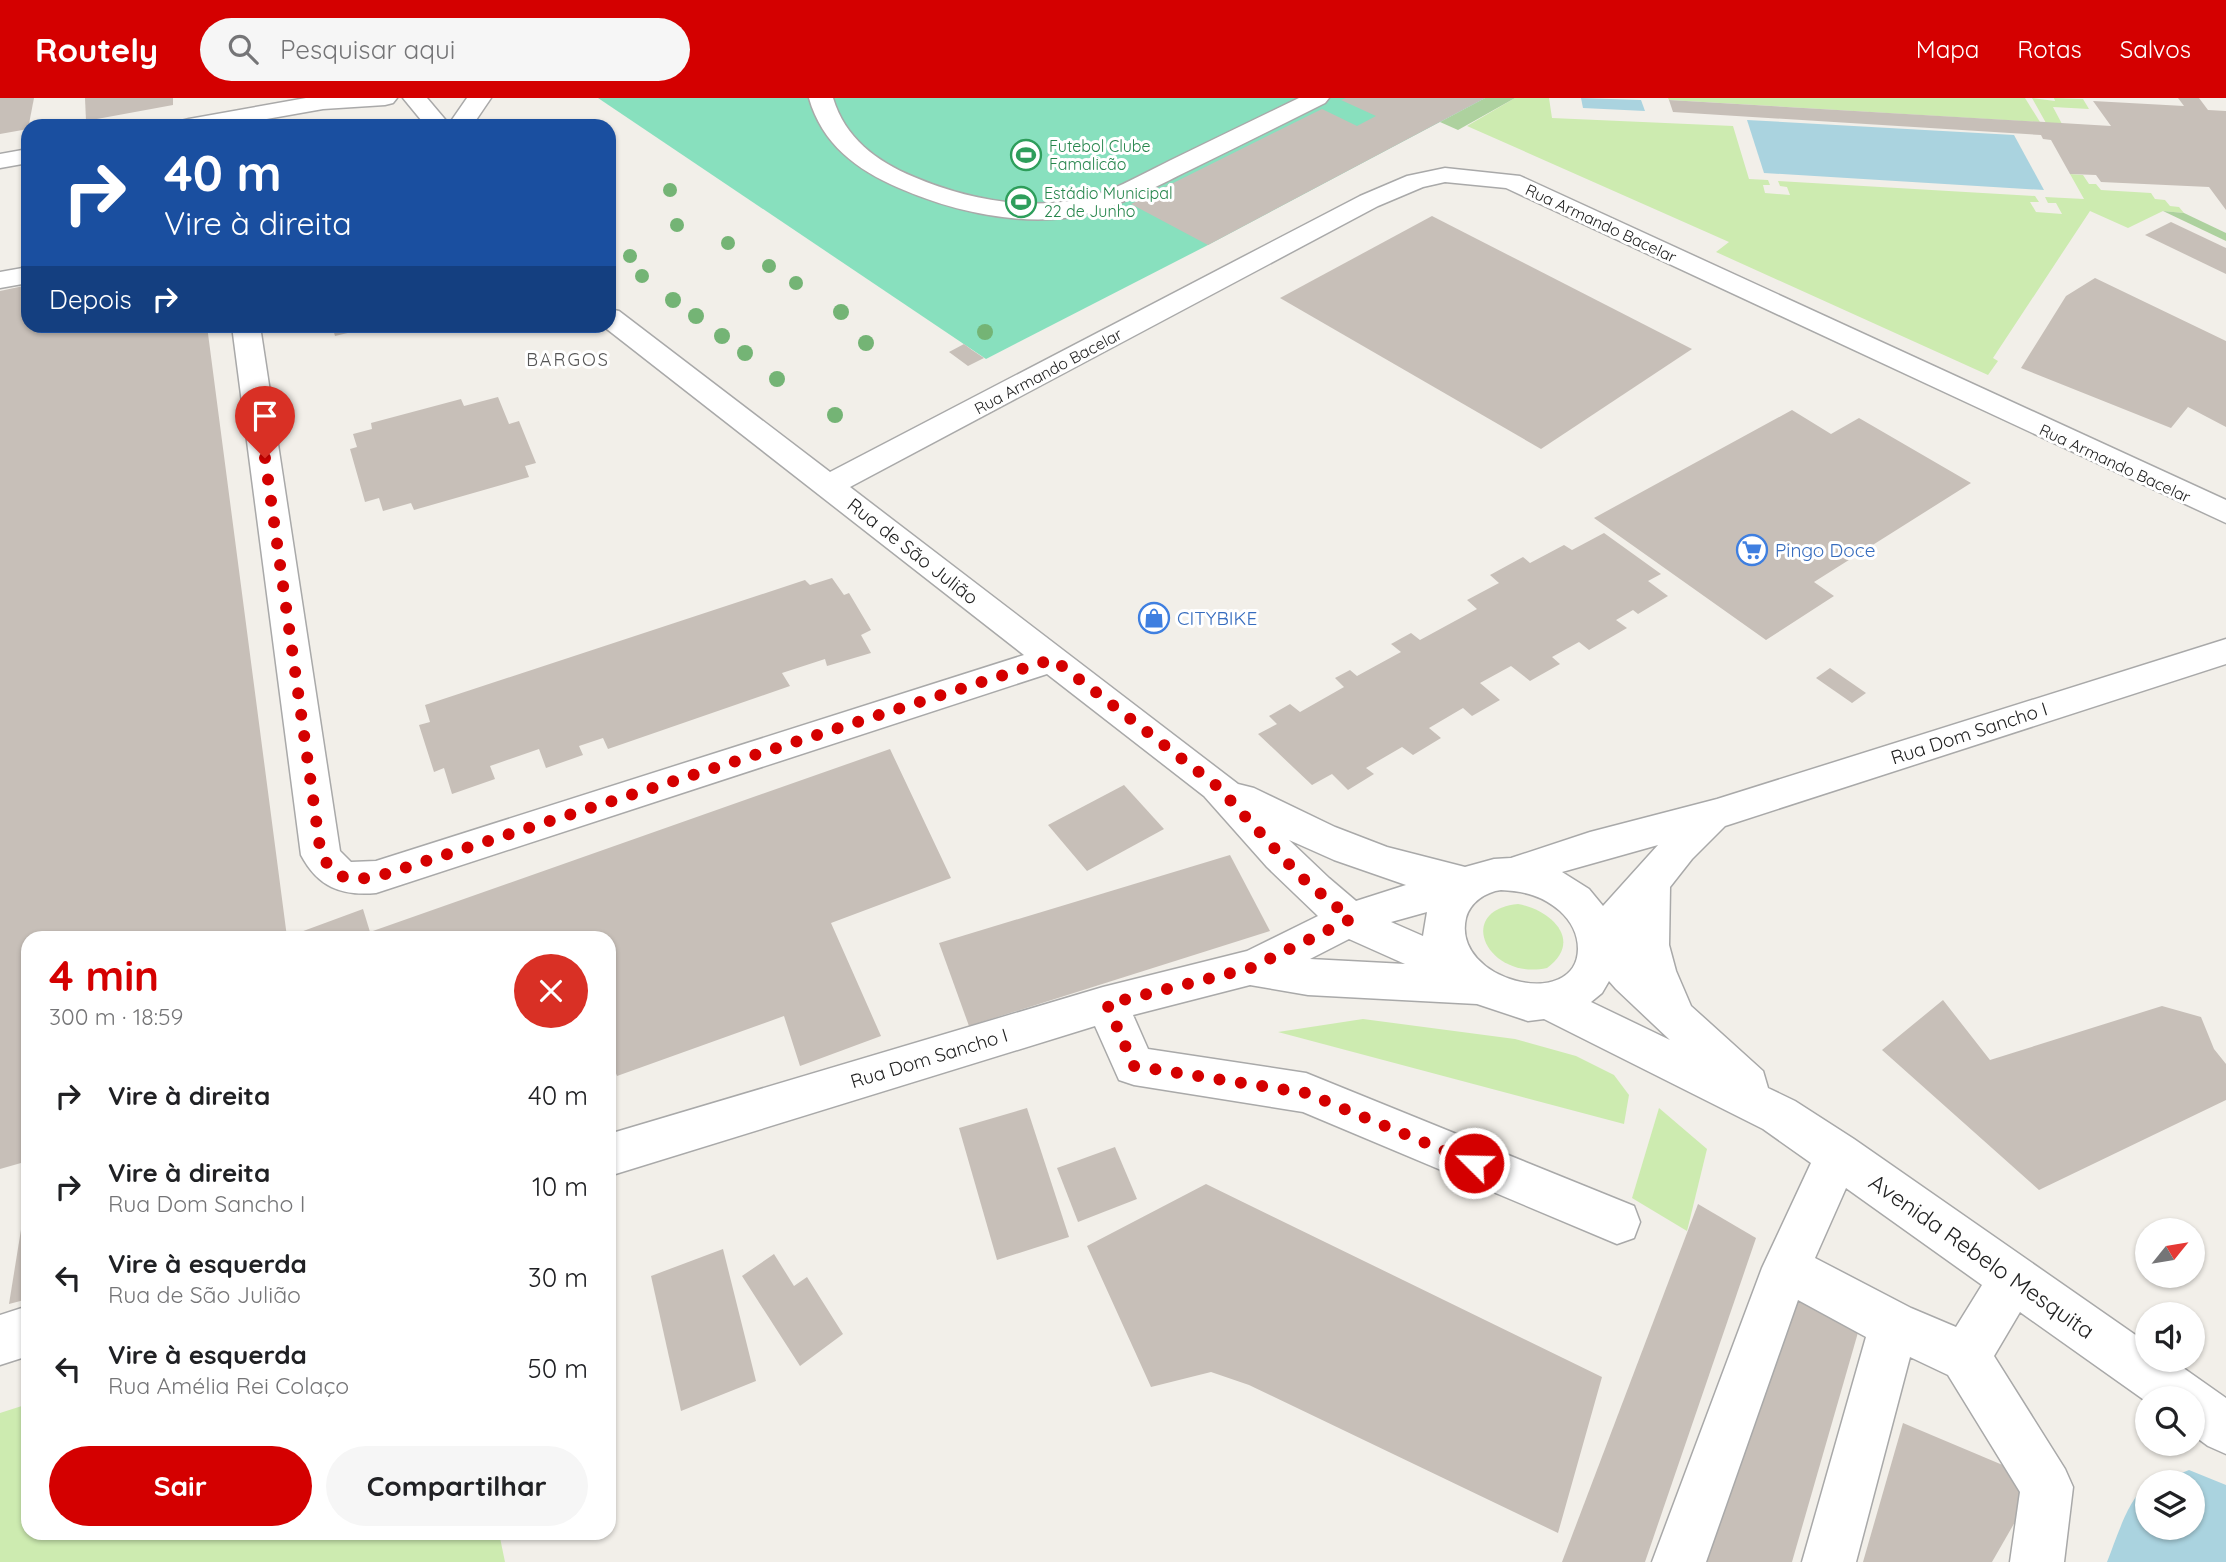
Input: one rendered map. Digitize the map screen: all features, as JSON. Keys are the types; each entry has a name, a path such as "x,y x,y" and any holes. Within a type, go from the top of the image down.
{"street":[{"path":"238,119 328,100 384,98"},
{"path":"415,98 433,119"},
{"path":"465,119 479,98"},
{"path":"821,98 824,114 832,129 846,145 880,171 936,193 998,207 1032,210 1065,209 1115,196 1317,98"},
{"path":"0,161 21,157"},
{"name":"Rua Armando Bacelar","path":"828,486 1369,201 1416,181 1445,175 1511,181 2089,462 2226,513"},
{"path":"0,280 21,276"},
{"name":"Rua de São Julião","path":"616,322 1217,786 1300,876 1351,919 1401,946 1468,975"},
{"path":"247,333 321,855 331,871 349,880 376,877 1053,659"},
{"name":"Rua Dom Sancho I","path":"1515,874 1549,858 1598,843 1712,816 2226,651"},
{"name":"Rua de São Julião","path":"1217,786 1302,830 1373,860 1422,876 1469,883"},
{"name":"Rua Dom Sancho I","path":"1598,939 1651,883 1678,848 1712,816"},
{"name":"Rua Dom Sancho I","path":"616,1153 1107,1004 1251,968 1351,919 1482,877 1515,874 1538,878 1559,888 1577,903 1591,920 1598,939 1599,956 1593,972 1583,985 1568,996 1548,1001 1526,1002 1503,997 1468,975 1308,977 1251,968"},
{"path":"1468,975 1445,945 1442,927 1446,909 1454,894 1469,883"},
{"path":"1651,883 1646,923 1647,951 1683,1027"},
{"name":"Avenida Rebelo Mesquita","path":"1598,939 1683,1027 1779,1115"},
{"name":"Avenida Rebelo Mesquita","path":"1548,1001 1779,1115 2167,1386"},
{"path":"1107,1004 1134,1066 1306,1093 1617,1222"},
{"path":"1679,1562 1786,1268 1838,1154"},
{"path":"1786,1268 1895,1325 1966,1357 2047,1487 2037,1562"},
{"path":"1966,1357 2013,1279"},
{"path":"1829,1562 1895,1325"},
{"path":"0,1340 21,1333"},
{"path":"2205,1413 2226,1428"}],"green space":[{"name":"Estádio Municipal 22 de Junho","path":"598,98 1485,98 986,359"},
{"path":"1485,98 1515,98 1458,130 1440,122"},
{"path":"1515,98 1549,98 1552,118 1733,126 1749,179 1768,180 1770,185 1763,185 1765,193 1790,195 1787,187 1780,186 1778,181 2035,196 2039,202 2030,202 2036,212 2062,214 2056,203 2048,203 2045,197 2084,199 2070,174 2083,175 2089,184 2096,184 2101,190 2151,193 2155,199 2165,200 2170,206 2179,207 2184,213 2163,211 2128,228 2090,211 1993,358 1998,361 1988,375 1716,252 1729,242 1467,126"},
{"path":"1668,98 2025,98 2040,122 1669,100"},
{"path":"2032,98 2055,101 2054,98 2083,99 2089,109 2053,107 2062,124 2046,123"},
{"path":"2163,211 2184,213 2226,233 2226,241"},
{"path":"1518,904 1542,913 1559,928 1563,947 1558,958 1547,968 1526,969 1508,964 1495,955 1486,943 1483,930 1487,918 1498,909"},
{"path":"1363,1019 1515,1039 1576,1056 1614,1075 1629,1095 1624,1124 1278,1032"},
{"path":"1659,1108 1707,1149 1687,1231 1632,1198"},
{"path":"21,1406 21,1540 500,1540 505,1562 0,1562 0,1413"}],"water":[{"path":"1581,98 1641,100 1645,111 1583,108"},
{"path":"1747,120 2014,135 2044,190 1764,173"}],"building":[{"path":"0,98 34,98 30,119 21,119 21,130 0,134"},
{"path":"85,98 173,98 173,105 86,119"},
{"path":"1485,98 1208,245 1131,204 1322,109 1357,126 1376,116 1341,100"},
{"path":"2178,98 2199,98 2208,110 2226,111 2226,210 2209,187 2101,182 2096,175 2070,174 2051,140 2043,139 2041,135 1673,112 1669,100 2111,126 2093,101 2184,106"},
{"path":"1432,216 1692,349 1541,449 1280,298"},
{"path":"2171,222 2226,248 2226,274 2145,235"},
{"path":"2095,278 2226,341 2226,427 2188,407 2171,428 2021,368 2066,296"},
{"path":"21,286 21,333 208,333 286,931 21,931 21,1163 0,1169 0,291"},
{"path":"964,344 984,358 968,366 949,352"},
{"path":"498,397 509,424 519,421 536,463 525,466 529,477 414,510 411,503 383,511 379,498 365,502 350,449 357,447 353,434 372,429 371,423 461,399 464,406"},
{"name":"Pingo Doce","path":"1792,410 1831,434 1859,418 1971,483 1814,582 1834,596 1766,640 1594,518"},
{"path":"1604,533 1661,574 1648,581 1668,596 1638,614 1633,610 1616,620 1627,628 1589,650 1579,642 1552,657 1560,664 1530,681 1511,666 1480,683 1500,700 1472,716 1463,708 1429,728 1441,738 1413,755 1402,747 1366,768 1374,774 1348,790 1332,774 1312,785 1258,734 1277,724 1269,716 1290,704 1300,712 1344,687 1335,678 1350,670 1357,676 1401,652 1391,644 1411,633 1420,640 1477,609 1467,600 1499,583 1490,575 1523,557 1530,563 1564,545 1572,550"},
{"path":"832,578 844,595 849,593 871,630 861,635 871,653 827,666 825,659 782,673 790,686 608,749 603,738 579,746 583,755 546,768 539,749 490,766 495,779 452,794 444,768 434,772 419,725 430,722 425,705 805,580 810,585"},
{"path":"1830,668 1866,693 1852,703 1816,678"},
{"path":"890,749 951,878 831,923 881,1036 800,1066 784,1016 617,1076 616,931 373,931"},
{"path":"1124,785 1164,829 1087,871 1048,825"},
{"path":"1230,855 1270,931 969,1026 939,943"},
{"path":"363,909 370,931 303,931"},
{"path":"1943,1000 1990,1060 2162,1006 2201,1017 2214,1049 2226,1064 2226,1100 2039,1190 1882,1050"},
{"path":"1027,1108 1069,1237 997,1260 959,1128"},
{"path":"1115,1147 1137,1199 1078,1222 1057,1168"},
{"path":"1206,1184 1602,1377 1558,1533 1249,1385 1211,1372 1151,1387 1087,1246"},
{"path":"1698,1204 1756,1238 1645,1562 1562,1562"},
{"path":"21,1230 21,1301 9,1304"},
{"path":"723,1249 756,1381 681,1411 651,1276"},
{"path":"774,1254 794,1286 807,1277 843,1334 800,1366 742,1276"},
{"path":"1790,1293 1859,1329 1792,1562 1703,1562"},
{"path":"1903,1423 2005,1466 2027,1501 1992,1562 1863,1562"}],"waterway":[{"path":"2177,1562 2188,1540"}],"place":[{"name":"Futebol Clube Famalicão","path":"1026,155"},
{"name":"Estádio Municipal 22 de Junho","path":"1021,202"},
{"name":"Pingo Doce","path":"1752,550"},
{"name":"CITYBIKE","path":"1154,618"}],"district":[{"name":"BARGOS","path":"568,359"}],"route":[{"path":"265,458 321,855 331,871 349,880 376,877 1053,659 1217,786 1300,876 1351,919 1251,968 1107,1004 1134,1066 1306,1093 1474,1163"}]}
